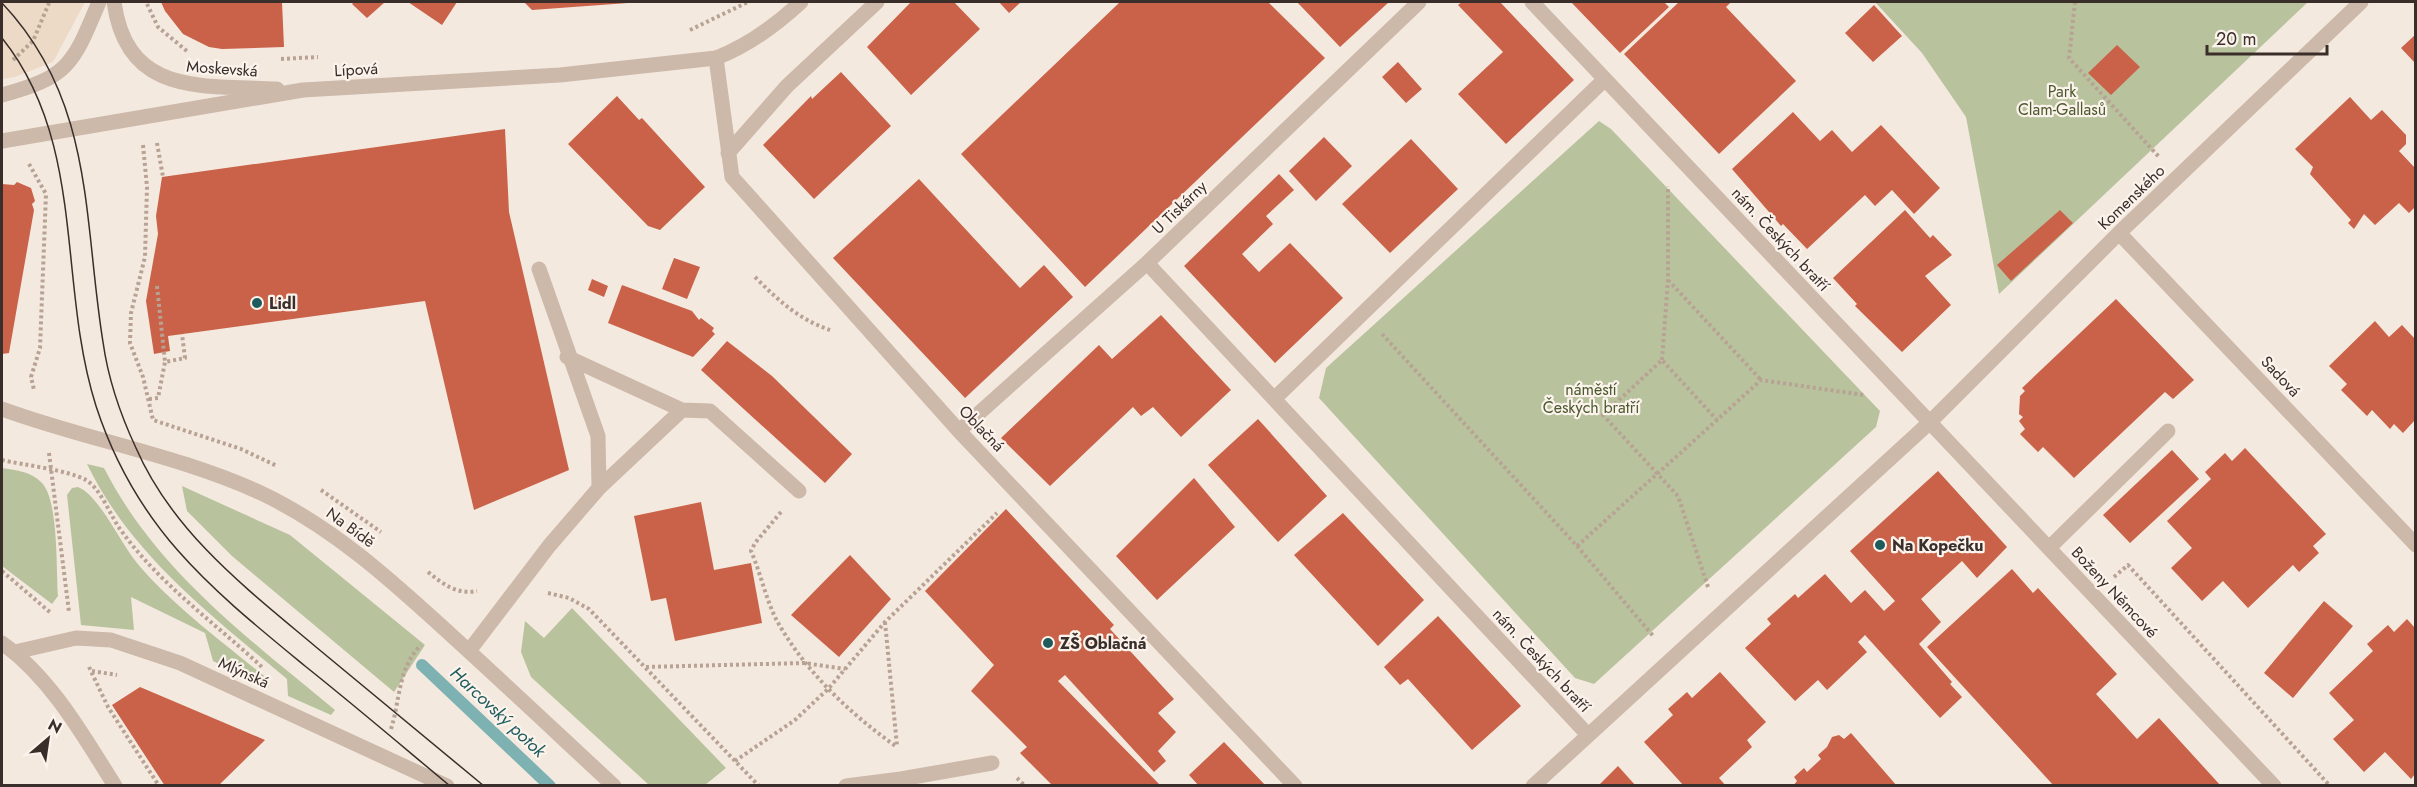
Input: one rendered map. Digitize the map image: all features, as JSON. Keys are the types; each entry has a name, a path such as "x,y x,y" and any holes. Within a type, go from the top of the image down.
{"street":[{"path":"2,95 54,78 64,69 89,26 99,2"},
{"name":"Moskevská","path":"114,2 125,38 136,59 151,72 163,78 182,85 303,90"},
{"name":"Lípová","path":"2,141 303,90 560,75 716,58 735,51 781,20 801,2"},
{"path":"728,153 787,86 877,2"},
{"name":"U Tiskárny","path":"959,431 1147,263 1419,2"},
{"path":"1274,399 1605,79 1532,2"},
{"name":"Komenského","path":"1929,423 2119,233 2361,2"},
{"name":"Oblačná","path":"716,58 732,177 959,431 1295,786"},
{"name":"nám. Českých bratří","path":"1533,786 1929,423 1605,79"},
{"name":"Sadová","path":"2119,233 2415,545"},
{"name":"nám. Českých bratří","path":"1147,263 1588,735"},
{"path":"539,269 567,357 598,436 599,488"},
{"path":"567,357 682,410 710,411 799,491"},
{"name":"Na Bídě","path":"2,409 180,461 230,480 289,507 345,543 469,651 614,786"},
{"path":"469,651 549,546 599,488 682,410"},
{"name":"Boženy Němcové","path":"1929,423 2274,786"},
{"path":"2049,548 2168,431"},
{"name":"Mlýnská","path":"15,652 76,638 111,640 180,663 447,786"},
{"path":"2,643 15,652 52,692 115,786"},
{"path":"846,786 992,763"}],"path":[{"path":"145,2 158,27 188,53 196,56"},
{"path":"689,30 748,2"},
{"path":"2075,2 2069,58 2178,177"},
{"path":"9,64 33,41 49,3"},
{"path":"156,134 162,177"},
{"path":"142,135 147,187 145,257 131,313 130,343 149,399 153,420"},
{"path":"24,155 46,194 40,348 31,377 53,471 66,603 76,638 108,707 159,786"},
{"path":"1688,167 1666,188 1668,279 1662,360 1603,415 1678,496 1705,584 1728,608"},
{"path":"755,277 784,306 808,323 835,332 861,322"},
{"path":"1668,279 1761,380 1863,395 1884,375"},
{"path":"149,399 158,398 165,362 157,286"},
{"path":"165,362 185,358 182,334"},
{"path":"1391,344 1577,546 1673,657"},
{"path":"1662,360 1717,420"},
{"path":"1577,546 1761,380"},
{"path":"2,460 86,480 96,490 108,512 158,577 277,681 285,710"},
{"path":"799,491 755,543 751,551 776,619 804,663 870,728 897,747"},
{"path":"735,761 795,720 829,688 885,622 997,513 990,506"},
{"path":"2110,580 2128,565 2330,786"},
{"path":"2,571 25,589 76,638"},
{"path":"544,592 569,598 589,609 759,786"},
{"path":"885,622 901,779"},
{"path":"386,756 402,676 417,649 441,626"},
{"path":"645,667 804,663 845,669"}],"green space":[{"name":"Park Clam-Gallasů","path":"1875,2 2308,2 1999,294 1966,117 1922,53"},
{"name":"náměstí Českých bratří","path":"1599,121 1611,129 1880,411 1876,427 1594,684 1575,678 1319,398 1326,368"},
{"path":"87,464 104,468 125,505 150,539 206,600 237,629 335,710 331,715 288,696 287,679 175,582 126,527 105,497"},
{"path":"2,468 32,475 47,490 54,519 58,596 52,604 2,566"},
{"path":"182,486 290,535 425,645 394,692 232,556 187,511"},
{"path":"78,487 86,492 102,510 131,555 151,579 200,624 269,680 268,688 213,661 205,633 131,597 134,630 81,625 67,495 72,488"},
{"path":"572,608 726,768 705,785 649,785 531,677 521,652 525,621 544,638"}],"shaded area":[{"path":"2,2 85,2 53,62 15,77 2,79"}],"building":[{"path":"161,2 282,2 284,47 222,49 209,47 183,34 165,11"},
{"path":"354,2 385,2 367,18 352,4"},
{"path":"408,2 457,2 442,25"},
{"path":"524,2 628,2 628,3 532,10"},
{"path":"911,2 954,2 980,29 911,95 867,47"},
{"path":"999,2 1021,2 1009,13"},
{"path":"1120,2 1268,2 1325,58 1085,287 961,154"},
{"path":"1297,2 1389,2 1340,47"},
{"path":"1462,2 1500,2 1574,80 1506,144 1458,94 1503,52 1458,5"},
{"path":"1571,2 1664,2 1669,7 1620,53"},
{"path":"1679,2 1731,2 1726,7 1796,81 1719,154 1624,54"},
{"path":"1874,5 1902,36 1873,62 1845,33"},
{"path":"2415,35 2415,63 2401,48"},
{"path":"2117,45 2140,67 2111,95 2088,73"},
{"path":"1398,62 1422,89 1406,103 1382,77"},
{"path":"841,72 891,126 814,199 763,145 811,96 812,99"},
{"path":"617,96 639,120 642,118 705,187 660,230 648,226 568,144"},
{"path":"2350,97 2371,120 2382,110 2406,135 2406,144 2399,151 2415,168 2415,207 2409,213 2399,203 2375,225 2364,214 2354,229 2348,223 2351,220 2310,174 2313,167 2295,149"},
{"path":"1793,112 1820,141 1832,130 1852,152 1881,125 1940,188 1914,214 1892,190 1875,206 1865,195 1807,249 1783,224 1781,226 1732,169"},
{"path":"505,129 509,212 569,470 474,510 425,301 168,336 170,351 154,354 146,301 158,234 156,216 162,177"},
{"path":"1324,137 1352,166 1316,201 1289,171"},
{"path":"1411,139 1458,189 1390,253 1342,204"},
{"path":"1279,174 1294,190 1266,216 1273,224 1242,254 1259,272 1290,243 1343,298 1275,363 1184,266"},
{"path":"919,179 1020,288 1044,265 1073,297 965,398 833,258"},
{"path":"17,182 31,188 35,201 32,204 34,210 9,353 2,354 2,184 14,185"},
{"path":"1905,210 1930,238 1933,235 1952,255 1925,276 1951,305 1902,352 1855,306 1857,304 1833,278"},
{"path":"2060,210 2073,223 2011,281 1997,265"},
{"path":"674,258 700,267 687,299 662,289"},
{"path":"592,279 608,286 604,297 588,290"},
{"path":"622,285 692,311 699,320 701,318 714,328 712,331 715,334 693,357 608,323"},
{"path":"2116,299 2194,380 2173,399 2165,392 2074,478 2043,447 2038,452 2020,434 2025,429 2019,421 2023,417 2019,414 2020,396 2025,391 2022,388"},
{"path":"1161,315 1231,390 1181,437 1153,407 1141,416 1133,407 1050,486 1001,438 1099,345 1112,359"},
{"path":"2375,321 2389,337 2402,325 2415,339 2415,420 2403,433 2394,424 2390,429 2372,410 2367,416 2341,390 2347,384 2329,366"},
{"path":"727,341 772,376 852,454 825,483 701,370"},
{"path":"1258,419 1327,496 1278,542 1208,465"},
{"path":"2245,448 2326,534 2313,546 2319,553 2299,572 2293,565 2248,608 2223,581 2202,601 2171,568 2192,548 2167,521 2211,479 2205,472 2225,453 2232,461"},
{"path":"2172,450 2199,479 2130,543 2103,515"},
{"path":"1938,471 2007,547 1977,578 1962,561 1921,599 1941,622 1919,644 1962,697 1940,718 1865,635 1858,642 1867,652 1827,690 1818,680 1795,701 1745,648 1771,624 1767,619 1795,594 1798,598 1825,574 1851,603 1865,590 1884,611 1895,601 1850,551"},
{"path":"1194,478 1235,527 1157,600 1116,556"},
{"path":"701,502 714,570 751,563 762,623 675,641 666,598 651,601 634,516"},
{"name":"ZŠ Oblačná","path":"1006,509 1114,625 1110,629 1174,699 1158,713 1176,732 1158,751 1166,761 1154,772 1065,675 1058,681 1161,786 1053,786 1020,753 1027,747 971,691 994,665 925,591"},
{"path":"1343,513 1424,600 1378,646 1294,555"},
{"path":"850,555 891,599 839,657 791,615"},
{"path":"2012,569 2033,593 2038,588 2117,674 2096,694 2137,739 2159,718 2221,786 2054,786 1927,647"},
{"path":"2324,601 2353,626 2293,698 2264,673"},
{"path":"1438,616 1521,706 1472,750 1408,679 1400,685 1384,667"},
{"path":"2407,619 2415,628 2415,774 2411,779 2385,752 2364,772 2333,739 2354,720 2329,693 2373,651 2367,644 2388,625 2394,632"},
{"path":"1720,672 1766,722 1747,740 1752,747 1719,778 1726,786 1684,786 1644,742 1673,715 1668,709 1687,692 1692,698"},
{"path":"140,687 265,740 218,786 165,786 112,705"},
{"path":"1851,733 1897,786 1793,786 1797,781 1794,777 1804,768 1807,772 1821,759 1818,755 1827,747 1832,737 1839,735 1844,739"},
{"path":"1224,742 1266,786 1199,786 1189,775"},
{"path":"1618,766 1636,786 1598,786"}],"waterway":[{"name":"Harcovský potok","path":"422,665 550,786"}],"tram line":[{"path":"2,3 32,41 54,80 70,121 87,207 108,369 125,423 152,479 170,507 191,533 238,581 484,786"},
{"path":"2,38 29,79 47,123 59,169 84,360 96,406 132,488 180,553 208,582 270,637 450,786"}],"place":[{"name":"Lidl","path":"257,303"},
{"name":"Na Kopečku","path":"1880,545"},
{"name":"ZŠ Oblačná","path":"1048,643"}]}
